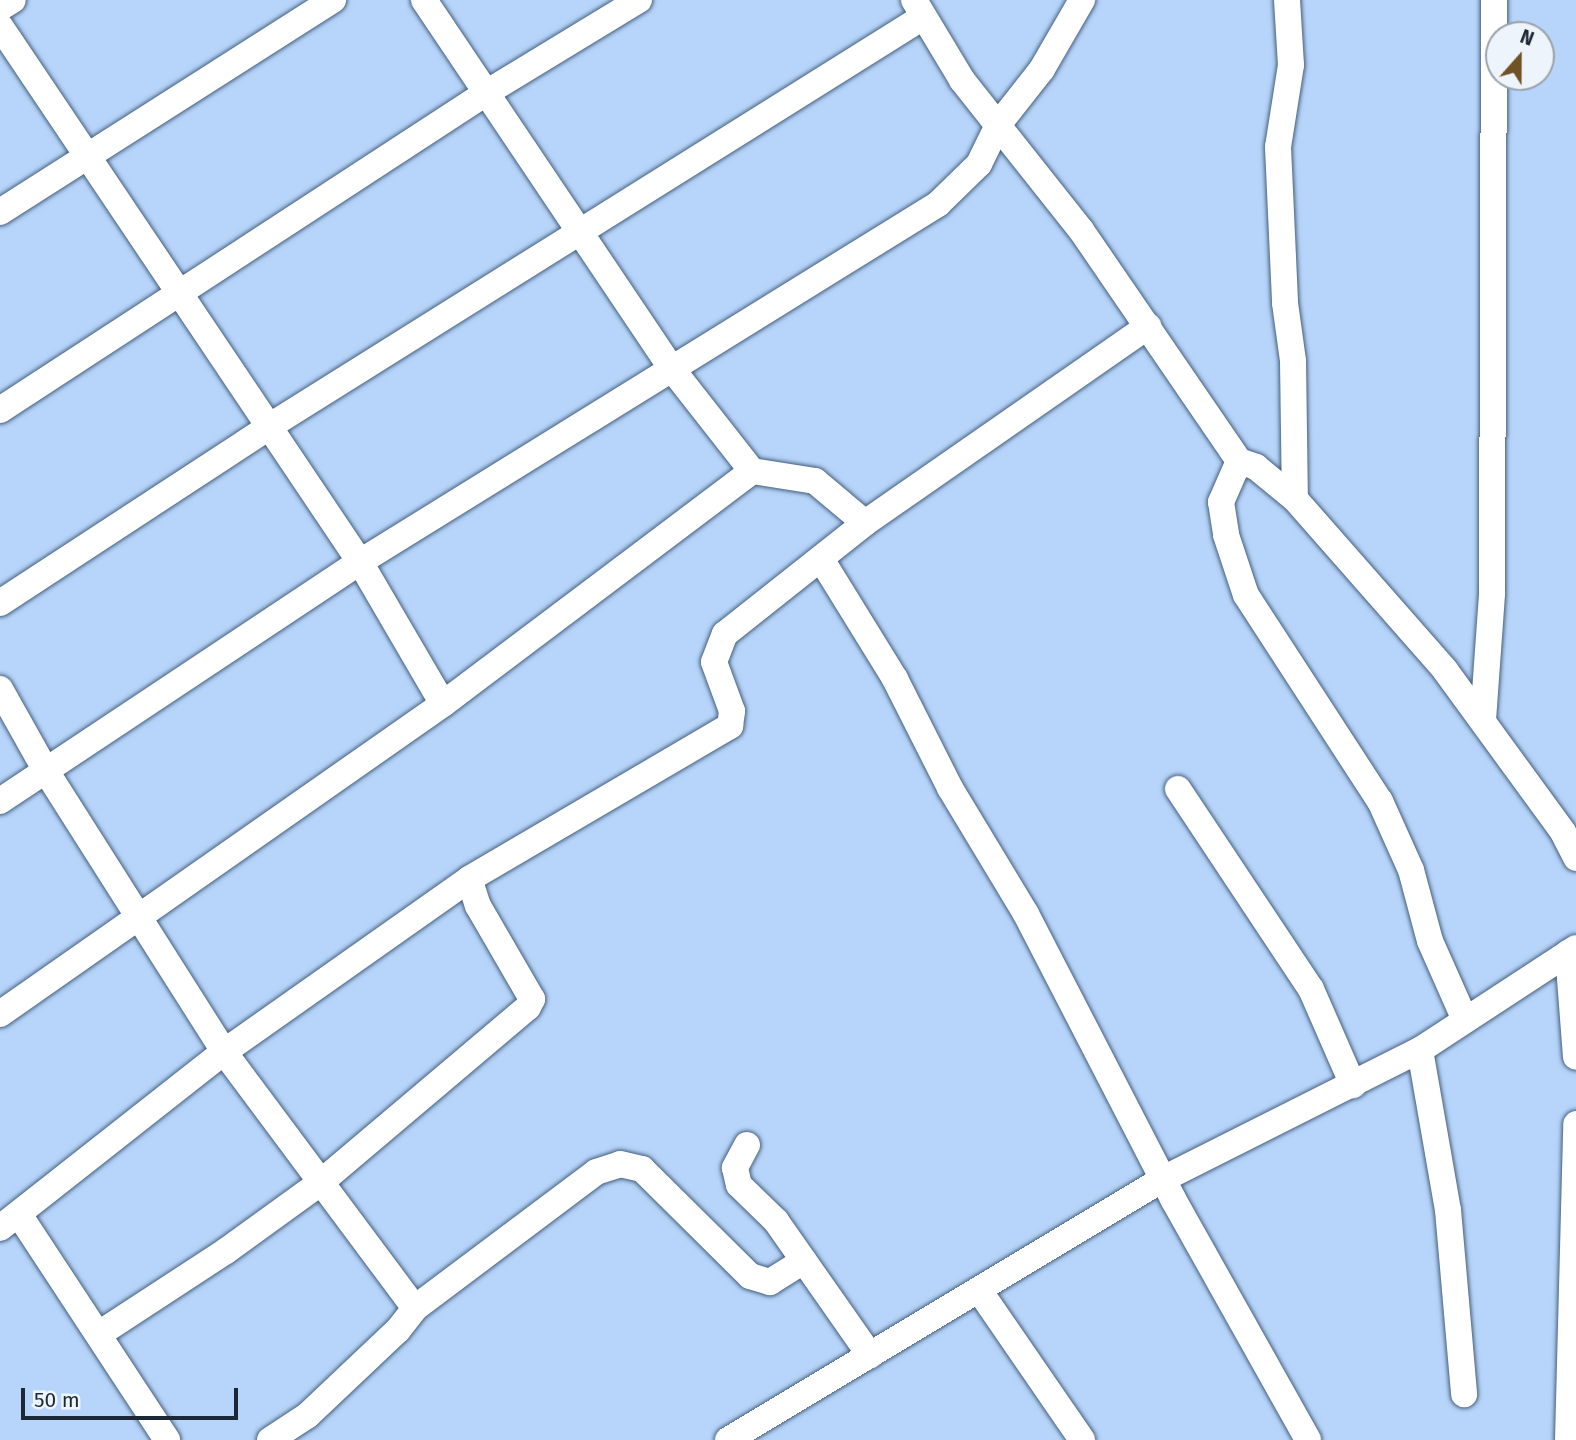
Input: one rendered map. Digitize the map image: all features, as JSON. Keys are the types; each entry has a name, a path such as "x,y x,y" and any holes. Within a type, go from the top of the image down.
{"street":[{"path":"0,8 13,0"},
{"path":"0,212 333,0"},
{"path":"424,0 672,369 752,471 815,481 865,523"},
{"path":"0,410 180,296 486,93 639,0"},
{"path":"0,801 360,562 938,204 979,164 998,125 1042,69 1082,0"},
{"path":"1287,0 1291,65 1278,147 1293,361 1295,499"},
{"path":"1483,720 1492,593 1494,0"},
{"path":"0,603 270,426 582,232 918,8 962,80 1148,326 1239,461 1256,467 1295,499 1445,670 1563,832 1576,858"},
{"path":"0,26 360,562 443,704"},
{"path":"167,1440 99,1334 10,1222 224,1052 469,879 730,726 732,711 714,662 720,639 865,523 1148,326"},
{"path":"1239,461 1221,502 1226,536 1245,595 1380,801 1411,870 1430,941 1465,1020"},
{"path":"0,1014 137,915 443,704 752,471"},
{"path":"821,559 1026,914 1163,1179 1308,1440"},
{"path":"0,689 46,771 224,1052 415,1308"},
{"path":"1178,789 1311,989 1353,1085"},
{"path":"99,1334 226,1251 320,1182 532,1002 478,906 469,879"},
{"path":"728,1440 1163,1179 1420,1051 1572,951"},
{"path":"1572,951 1576,1056"},
{"path":"1420,1051 1448,1210 1464,1394"},
{"path":"1568,1440 1576,1124"},
{"path":"747,1145 735,1168 739,1185 776,1221 870,1355"},
{"path":"270,1440 308,1415 398,1331 415,1308 596,1172 620,1164 642,1169 750,1276 770,1282 804,1261"},
{"path":"979,1290 1082,1440"}]}
